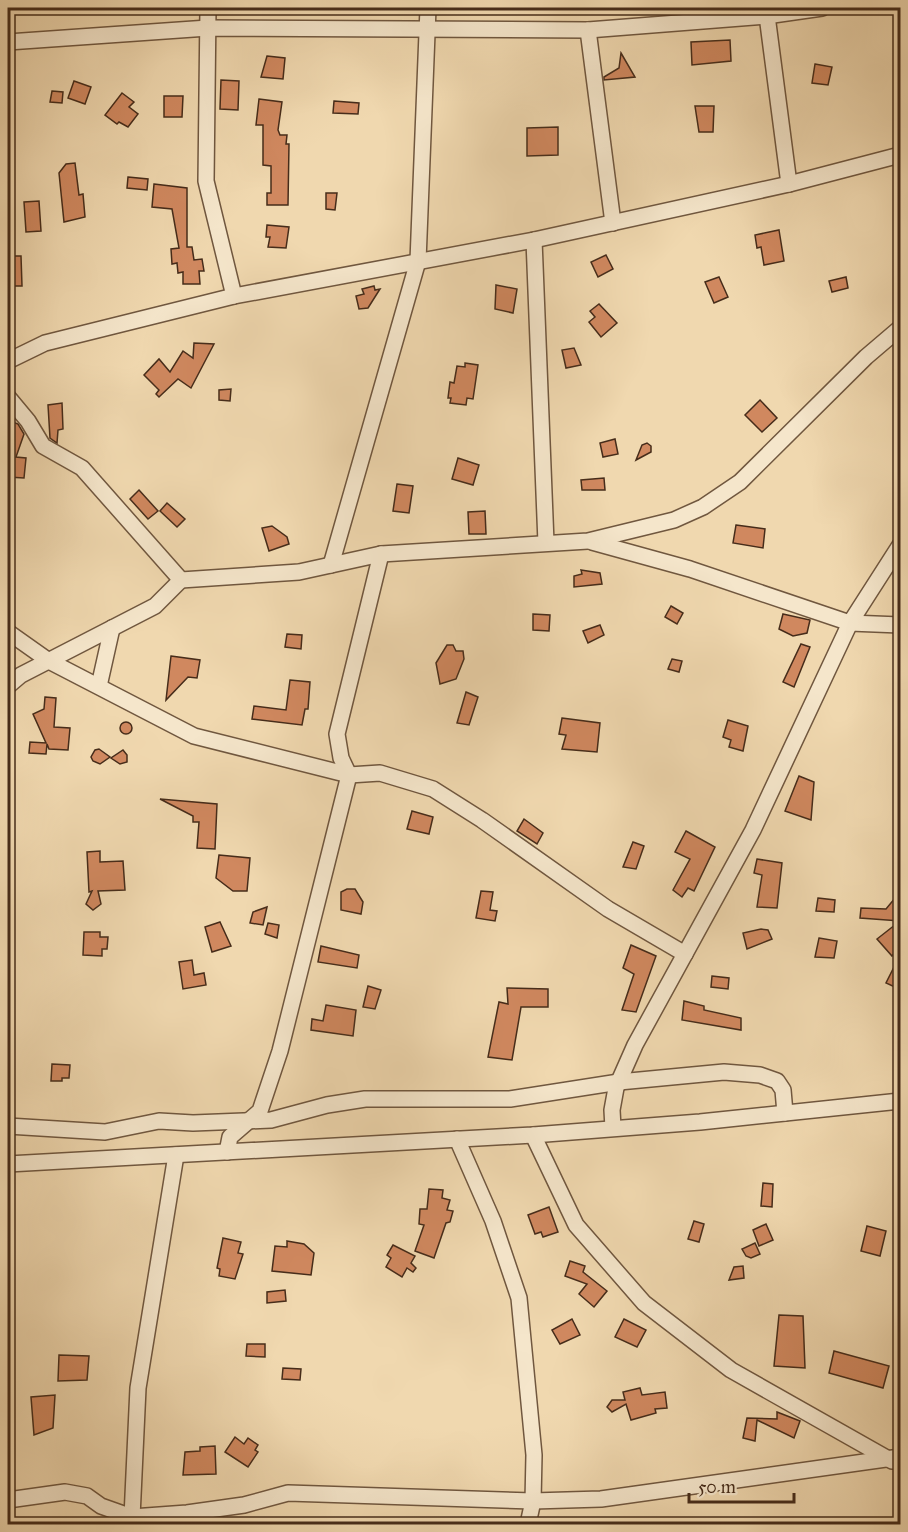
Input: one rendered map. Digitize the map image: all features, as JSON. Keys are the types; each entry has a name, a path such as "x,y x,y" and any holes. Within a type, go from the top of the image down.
{"street":[{"path":"208,8 206,181 234,296"},
{"path":"331,565 418,261 428,8"},
{"path":"8,42 208,28 427,27 588,30 822,8"},
{"path":"766,12 789,184"},
{"path":"588,30 613,223"},
{"path":"8,361 45,343 234,296 534,240 789,184 900,155"},
{"path":"534,240 546,543"},
{"path":"8,686 49,661 155,606 181,580 299,572 381,554 588,541 674,520 703,507 740,482 866,357 900,328"},
{"path":"8,397 28,421 43,446 82,468 181,580"},
{"path":"588,541 690,569 850,623 900,625"},
{"path":"614,1128 612,1110 619,1082 635,1045 753,830 850,623 900,545"},
{"path":"227,1152 230,1137 260,1111 280,1052 349,775 341,758 337,734 381,554"},
{"path":"99,687 112,628"},
{"path":"8,632 49,661 194,736 349,775 380,773 434,789 608,909 685,954"},
{"path":"8,1126 105,1132 159,1120 193,1123 278,1119 316,1108 365,1100 510,1099 619,1082 724,1072 760,1075 777,1081 783,1090 785,1113"},
{"path":"8,1164 533,1135 900,1101"},
{"path":"533,1135 576,1225 644,1303 731,1370 897,1462"},
{"path":"457,1139 493,1221 519,1298 534,1455 533,1501 528,1524"},
{"path":"132,1517 138,1388 176,1155"},
{"path":"8,1500 65,1492 87,1496 101,1506 132,1517 166,1520 244,1505 288,1493 533,1501 602,1499 897,1462"}],"building":[{"path":"730,40 731,61 692,65 691,42"},
{"path":"621,53 635,77 604,80 604,77 619,68"},
{"path":"267,56 285,58 283,79 261,77"},
{"path":"815,64 832,67 828,85 812,83"},
{"path":"221,80 239,81 238,110 220,109"},
{"path":"74,81 91,87 85,104 68,98"},
{"path":"52,91 63,92 62,103 50,102"},
{"path":"122,93 134,102 129,107 138,114 128,127 119,122 117,124 105,115"},
{"path":"164,96 183,96 182,117 164,117"},
{"path":"259,99 282,102 278,130 280,135 287,135 286,144 289,144 288,205 267,205 267,193 271,193 271,166 263,165 263,125 256,125"},
{"path":"334,101 359,103 358,114 333,113"},
{"path":"695,106 714,106 713,132 699,132"},
{"path":"558,127 558,155 527,156 527,128"},
{"path":"75,163 79,195 83,194 85,217 64,222 59,173 66,164"},
{"path":"128,177 148,179 147,190 127,188"},
{"path":"154,184 187,188 187,247 192,247 194,260 202,259 204,271 199,271 200,284 183,284 183,272 178,273 177,263 172,264 171,249 179,248 172,209 152,207"},
{"path":"326,193 337,193 335,210 326,209"},
{"path":"39,201 41,231 26,232 24,202"},
{"path":"267,225 289,227 286,248 268,247 270,237 266,237"},
{"path":"779,230 784,261 764,265 761,247 757,248 755,235"},
{"path":"606,255 613,269 598,277 591,262"},
{"path":"8,256 21,256 22,286 8,286"},
{"path":"719,277 728,297 714,303 705,282"},
{"path":"846,277 848,288 832,292 829,281"},
{"path":"496,285 517,289 513,313 495,309"},
{"path":"374,286 375,290 380,289 368,308 359,309 356,296 364,294 362,289"},
{"path":"599,304 617,323 601,337 589,322 595,317 590,311"},
{"path":"194,343 214,344 191,388 178,379 159,397 156,394 159,390 144,375 159,359 170,372 183,351 193,358"},
{"path":"574,348 581,365 566,368 562,350"},
{"path":"465,363 478,365 473,399 467,398 466,405 450,403 451,398 448,398 450,382 454,383 457,366 465,367"},
{"path":"231,389 230,401 219,400 219,390"},
{"path":"760,400 777,418 762,432 745,415"},
{"path":"62,403 63,429 58,430 57,443 50,438 48,405"},
{"path":"8,420 18,424 24,434 16,457 26,458 24,478 8,477 8,445 12,433 8,432"},
{"path":"615,439 618,454 603,457 600,443"},
{"path":"647,443 651,446 651,452 636,460 642,445"},
{"path":"458,458 479,465 473,485 452,479"},
{"path":"604,478 605,490 582,490 581,480"},
{"path":"397,484 413,486 409,513 393,511"},
{"path":"139,490 158,511 148,519 130,499"},
{"path":"167,503 185,519 177,527 160,511"},
{"path":"485,511 486,534 469,534 468,512"},
{"path":"736,525 765,529 763,548 733,543"},
{"path":"272,526 287,537 289,544 269,551 262,528"},
{"path":"581,570 600,573 602,584 574,587 574,576 582,574"},
{"path":"671,606 683,613 677,624 665,617"},
{"path":"533,614 550,615 549,631 533,630"},
{"path":"783,614 810,620 807,633 793,636 779,629"},
{"path":"600,625 604,635 588,643 583,631"},
{"path":"287,634 302,635 301,649 285,647"},
{"path":"801,644 810,647 794,687 783,682"},
{"path":"447,645 453,645 456,651 463,651 464,659 456,679 440,684 436,663"},
{"path":"171,656 200,660 197,678 188,677 166,700"},
{"path":"672,659 682,661 679,672 668,669"},
{"path":"290,680 310,682 308,709 305,709 302,725 252,719 254,706 286,710"},
{"path":"466,692 478,697 469,725 457,723"},
{"path":"45,697 56,698 54,727 70,728 68,750 49,749 47,744 46,754 29,753 30,742 46,743 33,714 44,709"},
{"path":"562,718 600,723 597,752 562,749 566,735 559,734"},
{"path":"728,720 748,726 743,751 729,747 731,740 723,737"},
{"path":"128,722 132,728 128,734 124,734 120,726"},
{"path":"99,749 110,757 100,764 93,761 91,757 95,750"},
{"path":"123,750 127,755 127,762 120,764 111,758"},
{"path":"799,776 814,782 811,820 785,811"},
{"path":"160,799 217,804 215,849 197,848 199,822 193,822 193,816"},
{"path":"412,811 433,817 429,834 407,829"},
{"path":"524,819 543,833 537,844 517,831"},
{"path":"686,831 715,847 694,891 688,888 682,897 673,890 690,859 675,852"},
{"path":"633,842 644,846 636,869 623,867"},
{"path":"100,851 100,862 123,861 125,890 98,891 101,904 93,910 86,904 92,891 89,892 87,852"},
{"path":"219,855 250,858 247,891 233,891 216,878"},
{"path":"757,859 782,863 777,908 757,907 762,875 754,873"},
{"path":"355,889 363,902 361,914 341,910 341,892"},
{"path":"481,891 493,892 490,910 497,911 495,921 476,918"},
{"path":"900,892 900,921 860,918 861,908 886,909"},
{"path":"818,898 835,900 834,912 816,911"},
{"path":"267,907 263,925 250,923 253,912"},
{"path":"900,921 900,946 892,956 877,939"},
{"path":"220,922 231,946 212,952 205,927"},
{"path":"268,923 279,925 277,938 265,934"},
{"path":"761,929 768,930 772,939 747,949 743,933"},
{"path":"84,932 100,932 100,937 108,937 107,949 102,949 102,956 83,955"},
{"path":"819,938 837,941 834,958 815,957"},
{"path":"631,945 656,956 636,1012 622,1010 634,974 623,968"},
{"path":"321,946 359,955 357,968 318,962"},
{"path":"900,955 900,982 897,988 886,983"},
{"path":"192,960 194,975 204,973 206,985 183,989 179,962"},
{"path":"712,976 729,978 728,989 711,987"},
{"path":"368,986 381,990 375,1009 363,1007"},
{"path":"507,988 548,989 548,1007 521,1007 512,1060 488,1057 499,1002 508,1004"},
{"path":"684,1001 704,1006 704,1010 741,1018 741,1030 682,1020"},
{"path":"326,1005 356,1010 353,1036 311,1030 312,1019 323,1021"},
{"path":"52,1064 70,1065 69,1078 62,1078 62,1081 51,1081"},
{"path":"763,1183 773,1184 772,1207 761,1206"},
{"path":"429,1189 443,1190 442,1198 450,1200 447,1210 453,1211 450,1222 446,1223 434,1258 415,1251 424,1225 419,1224 420,1209 427,1209"},
{"path":"549,1207 558,1232 543,1237 541,1232 535,1234 528,1215"},
{"path":"694,1221 704,1224 699,1242 688,1239"},
{"path":"766,1224 773,1240 759,1246 753,1230"},
{"path":"867,1226 886,1231 880,1256 861,1251"},
{"path":"223,1238 241,1242 238,1253 243,1254 235,1279 219,1276 220,1269 217,1268"},
{"path":"287,1241 304,1244 314,1253 311,1275 272,1271 275,1246 287,1247"},
{"path":"755,1243 760,1254 751,1258 746,1256 742,1249"},
{"path":"393,1245 415,1256 411,1263 416,1268 413,1272 407,1268 402,1277 386,1267 391,1258 387,1255"},
{"path":"570,1261 585,1266 583,1272 607,1291 594,1307 579,1294 587,1284 565,1276"},
{"path":"743,1266 744,1278 729,1280 734,1267"},
{"path":"285,1290 286,1301 267,1303 267,1292"},
{"path":"779,1315 803,1316 805,1368 774,1366"},
{"path":"572,1319 580,1335 560,1344 552,1330"},
{"path":"624,1319 646,1330 637,1347 615,1337"},
{"path":"247,1344 265,1344 265,1357 246,1356"},
{"path":"834,1351 889,1366 883,1388 829,1373"},
{"path":"59,1355 89,1356 87,1380 58,1381"},
{"path":"283,1368 301,1369 300,1380 282,1379"},
{"path":"640,1388 642,1395 665,1392 667,1408 655,1409 656,1413 631,1420 626,1404 612,1412 607,1407 612,1400 625,1400 623,1392"},
{"path":"55,1395 53,1428 34,1435 31,1397"},
{"path":"777,1412 800,1421 794,1438 757,1420 755,1441 743,1438 747,1418 777,1419"},
{"path":"235,1437 244,1444 248,1438 258,1445 255,1450 258,1452 248,1467 225,1452"},
{"path":"215,1446 216,1474 183,1475 185,1452 200,1451 200,1447"}]}
